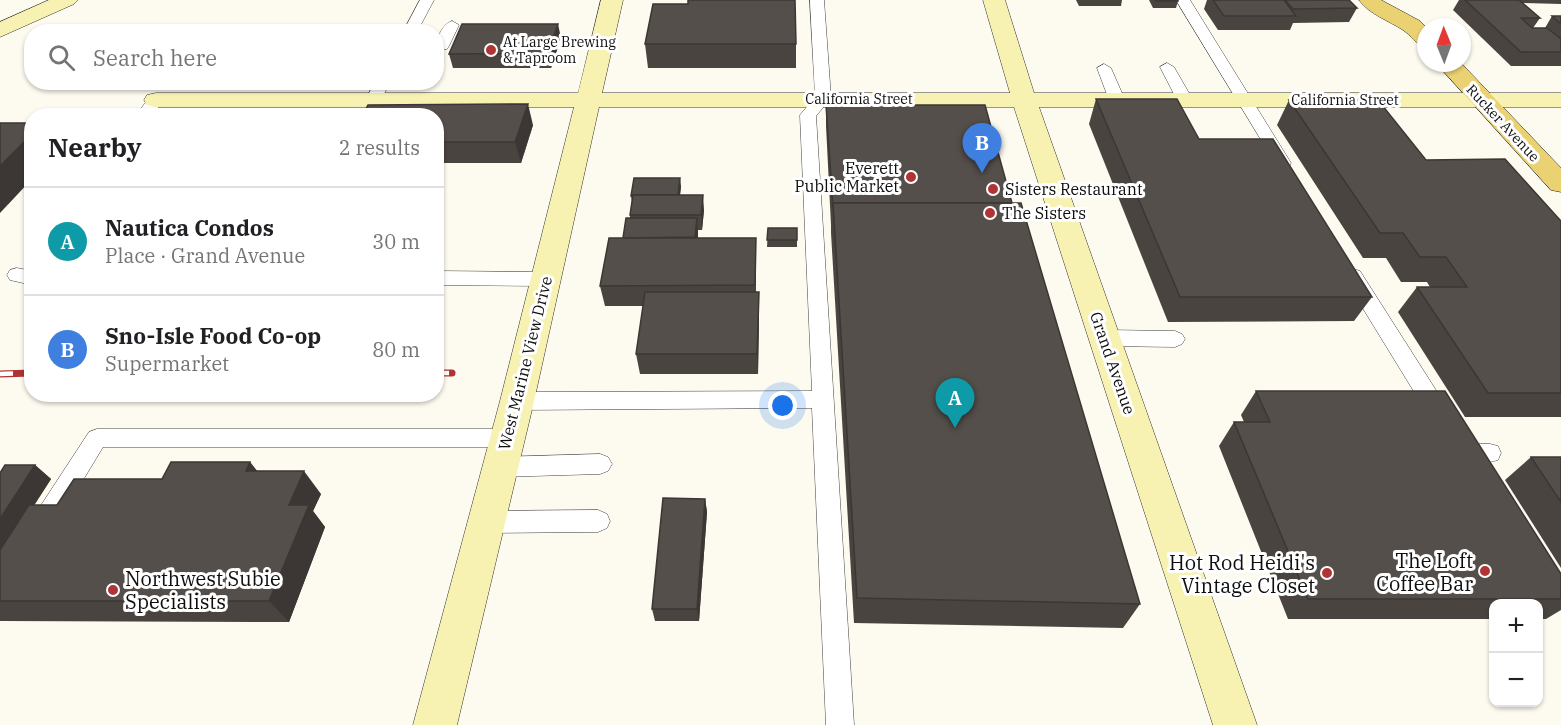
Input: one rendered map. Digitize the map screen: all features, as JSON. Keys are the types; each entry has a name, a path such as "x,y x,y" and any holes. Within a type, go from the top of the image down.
{"main road":[{"path":"1370,0 1374,5 1417,32"},
{"path":"1399,0 1417,29"},
{"name":"Rucker Avenue","path":"1456,72 1560,189"}],"street":[{"path":"0,30 67,0"},
{"name":"West Marine View Drive","path":"435,725 517,401 612,0"},
{"name":"Grand Avenue","path":"994,0 1024,100 1235,725"},
{"name":"California Street","path":"150,108 378,92 590,100 1561,100"}],"lane":[{"path":"414,24 427,0"},
{"path":"817,0 824,99 808,115 840,725"},
{"path":"1183,0 1293,179"},
{"path":"444,41 452,25"},
{"path":"1167,67 1185,100"},
{"path":"1104,68 1117,100"},
{"path":"1343,260 1475,472"},
{"path":"444,278 546,279"},
{"path":"1104,338 1174,339"},
{"path":"517,401 822,399"},
{"path":"30,545 97,438 503,453 600,464"},
{"path":"1463,452 1490,453"},
{"path":"486,522 598,521"}],"building":[{"path":"688,0 795,0 796,44 645,44 653,4 688,4"},
{"path":"1213,0 1284,0 1296,16 1224,16"},
{"path":"1285,0 1349,0 1357,8 1293,9"},
{"path":"1465,0 1519,0 1540,18 1521,18 1532,28 1547,28 1561,39 1561,52 1521,52"},
{"path":"1552,16 1561,16 1561,24"},
{"path":"462,24 558,24 548,53 449,54"},
{"path":"1096,99 1177,99 1199,139 1273,139 1372,297 1180,297"},
{"path":"1289,100 1378,100 1426,160 1505,159 1561,221 1561,393 1488,393 1417,287 1467,287 1446,257 1420,257 1403,233 1380,233"},
{"path":"528,104 515,142 444,142 444,108 366,108 368,105"},
{"name":"Everett Public Market","path":"826,105 985,105 1012,203 833,203 833,207"},
{"path":"0,123 24,123 24,142 0,166"},
{"path":"634,178 680,178 678,195 631,196"},
{"path":"633,195 703,195 701,215 630,215"},
{"path":"833,203 1021,203 1140,604 857,598"},
{"path":"626,218 697,218 695,237 623,238"},
{"path":"768,228 797,228 797,240 767,240"},
{"path":"609,238 756,238 755,285 600,286"},
{"path":"645,292 759,292 757,354 636,354"},
{"path":"1256,391 1445,391 1561,574 1561,599 1308,599 1234,422 1270,422"},
{"path":"1531,457 1561,457 1561,502"},
{"path":"171,462 250,462 246,471 304,471 289,505 309,505 269,601 0,601 0,550 29,505 57,505 74,479 162,479"},
{"path":"5,465 35,465 0,519 0,473"},
{"path":"663,498 705,499 697,609 652,609"}],"railway":[{"path":"0,374 24,373"},
{"path":"444,373 452,373"}],"place":[{"name":"At Large Brewing & Taproom","path":"491,50"},
{"name":"Sno-Isle Food Co-op","path":"982,173"},
{"name":"Everett Public Market","path":"911,177"},
{"name":"Sisters Restaurant","path":"993,189"},
{"name":"The Sisters","path":"990,213"},
{"name":"Nautica Condos","path":"955,428"},
{"name":"The Loft Coffee Bar","path":"1485,571"},
{"name":"Hot Rod Heidi's Vintage Closet","path":"1327,573"},
{"name":"Northwest Subie Specialists","path":"113,590"}]}
